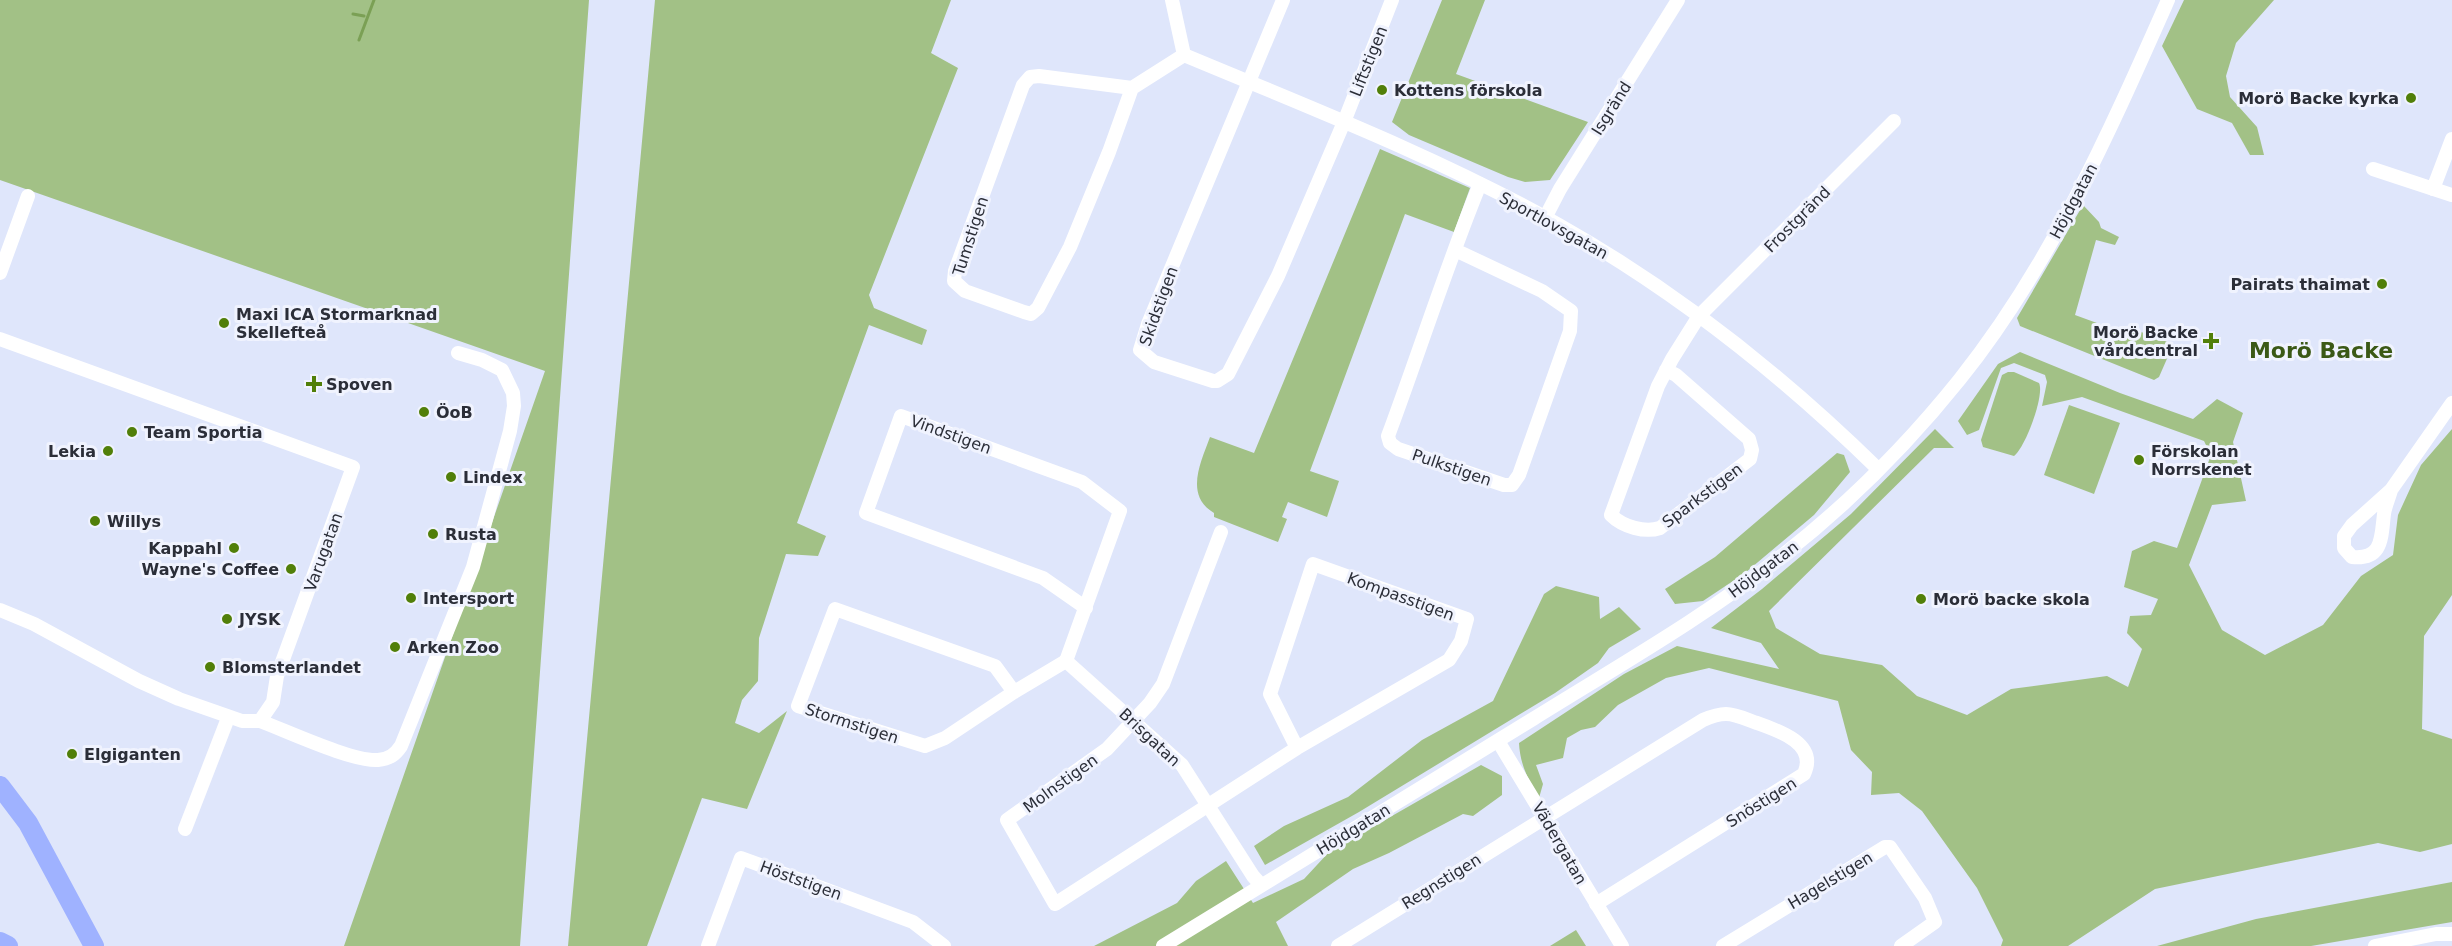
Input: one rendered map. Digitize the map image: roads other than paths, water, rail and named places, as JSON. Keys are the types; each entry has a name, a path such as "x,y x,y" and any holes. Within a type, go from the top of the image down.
{"highway":[{"path":"0,786 28,823 94,946"},
{"path":"0,942 8,946"}],"street":[{"path":"1132,88 1184,56 1172,0"},
{"path":"1249,82 1282,0"},
{"name":"Liftstigen","path":"1344,122 1392,0"},
{"name":"Isgränd","path":"1545,218 1560,189 1678,0"},
{"name":"Höjdgatan","path":"1163,946 1689,622 1736,590 1825,521 1923,423 1960,380 2031,278 2073,206 2168,0"},
{"name":"Sportlovsgatan","path":"1184,56 1399,145 1545,218 1642,276 1699,316 1791,387 1878,469"},
{"name":"Tumstigen","path":"1039,76 1132,88 1070,248 1038,308 1031,314 965,291 959,286 954,281 955,271 1023,85 1030,77 1039,76"},
{"name":"Skidstigen","path":"1249,82 1143,338 1140,350 1154,362 1213,381 1228,374 1278,276 1344,122"},
{"name":"Frostgränd","path":"1699,316 1894,121"},
{"path":"2433,189 2452,139"},
{"path":"2373,169 2452,195"},
{"name":"Pulkstigen","path":"1455,250 1542,291 1572,311 1570,331 1519,475 1512,485 1504,485 1398,449 1390,443 1388,436 1455,250 1479,184"},
{"path":"0,273 28,196"},
{"name":"Sparkstigen","path":"1666,370 1676,375 1749,440 1752,450 1750,459 1660,528 1649,531 1618,522 1611,515 1666,370 1699,316"},
{"name":"Varugatan","path":"0,339 353,467 277,676 273,702 260,721"},
{"path":"0,610 34,624 139,681 228,718 251,722 260,721 356,758 370,760 390,758 401,746 473,567 510,431 514,406 513,393 502,370 482,360 458,353"},
{"path":"2391,490 2384,512 2383,531 2376,551 2365,558 2352,557 2344,548 2344,536 2352,525 2391,490 2452,403"},
{"name":"Vindstigen","path":"1066,661 1086,608 1120,511 1082,482 901,416 866,513 1043,578 1086,608"},
{"name":"Molnstigen","path":"1208,807 1055,904 1007,820 1107,749 1150,703 1163,684 1221,532"},
{"name":"Kompasstigen","path":"1208,807 1297,748 1449,660 1461,641 1467,619 1313,564 1270,694 1297,748"},
{"name":"Stormstigen","path":"1014,692 995,666 835,609 798,706 925,746 945,738 1066,661"},
{"name":"Brisgatan","path":"1066,661 1182,765 1261,885"},
{"name":"Snöstigen","path":"1545,817 1703,720 1718,714 1728,714 1771,728 1798,743 1806,755 1809,765 1804,774 1790,784 1596,903"},
{"path":"185,829 228,718"},
{"name":"Vädergatan","path":"1498,741 1622,946"},
{"name":"Regnstigen","path":"1338,946 1545,817"},
{"name":"Hagelstigen","path":"1723,946 1885,847 1890,847 1925,898 1935,922 1901,946"},
{"name":"Höststigen","path":"708,946 741,858 913,922 944,946"},
{"path":"2375,946 2436,934 2452,934"}],"waterway":[{"path":"359,40 374,0"},
{"path":"353,14 364,16"}],"place":[{"name":"Kottens förskola","path":"1382,90"},
{"name":"Morö Backe kyrka","path":"2411,98"},
{"name":"Pairats thaimat","path":"2382,284"},
{"name":"Maxi ICA Stormarknad Skellefteå","path":"224,323"},
{"name":"Morö Backe vårdcentral","path":"2211,341"},
{"name":"Spoven","path":"314,384"},
{"name":"ÖoB","path":"424,412"},
{"name":"Team Sportia","path":"132,432"},
{"name":"Lekia","path":"108,451"},
{"name":"Förskolan Norrskenet","path":"2139,460"},
{"name":"Lindex","path":"451,477"},
{"name":"Willys","path":"95,521"},
{"name":"Rusta","path":"433,534"},
{"name":"Kappahl","path":"234,548"},
{"name":"Wayne's Coffee","path":"291,569"},
{"name":"Intersport","path":"411,598"},
{"name":"Morö backe skola","path":"1921,599"},
{"name":"JYSK","path":"227,619"},
{"name":"Arken Zoo","path":"395,647"},
{"name":"Blomsterlandet","path":"210,667"},
{"name":"Elgiganten","path":"72,754"}],"district":[{"name":"Morö Backe","path":"2321,350"}]}
